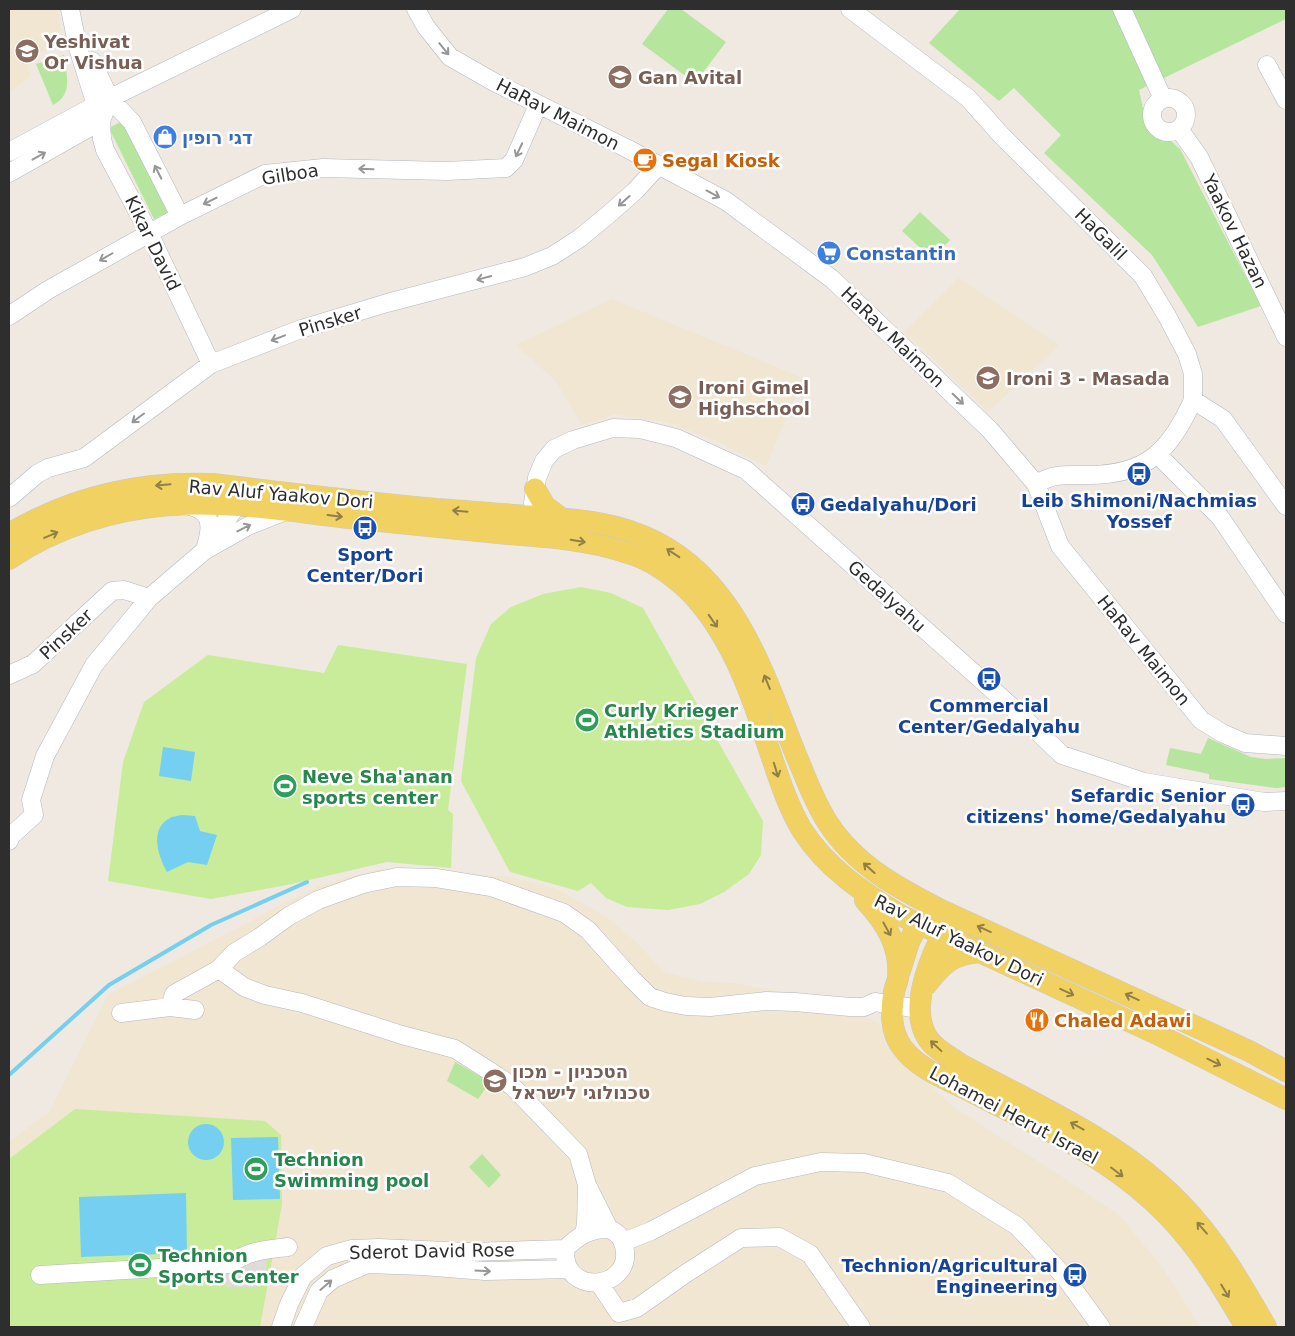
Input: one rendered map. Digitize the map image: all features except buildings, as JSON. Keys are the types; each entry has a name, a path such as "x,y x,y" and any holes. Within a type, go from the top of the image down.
{"main road":[{"name":"Rav Aluf Yaakov Dori","path":"9,534 32,520 81,500 120,491 193,483 410,506 509,514 531,526 571,540 630,553 654,563 675,578 713,621 737,661 779,780 802,830 816,849 844,878 865,894 918,924 1157,1034 1286,1099"},
{"path":"509,514 521,511 526,507 534,492 545,506 561,518"},
{"name":"Rav Aluf Yaakov Dori","path":"9,559 49,536 80,524 141,508 198,503 237,505 363,520 531,526 561,518 583,519 617,526 656,542 684,560 714,588 735,618 757,656 811,792 828,824 846,846 873,872 941,910 1249,1051 1286,1070"},
{"name":"Lohamei Herut Israel","path":"844,878 878,914 893,941 898,978 892,1005 892,1021 895,1034 902,1047 915,1060 930,1070 1084,1150 1112,1168 1168,1216 1196,1248 1246,1327"},
{"path":"898,978 909,942 918,924 941,910 942,936 934,952 920,1001"},
{"path":"920,1001 933,977 948,962 957,956 979,952"},
{"name":"Lohamei Herut Israel","path":"920,1001 922,1024 928,1038 943,1052 960,1064 1104,1142 1156,1180 1180,1203 1212,1240 1235,1272 1266,1327"}],"street":[{"path":"70,9 78,48 91,74 121,86 150,78"},
{"path":"80,9 91,74 102,109"},
{"path":"9,172 67,130 150,78 292,9"},
{"name":"HaRav Maimon","path":"416,9 426,27 450,57 538,105 628,149 726,202 832,279 990,430 1036,484 1060,546 1201,720 1222,734 1245,743 1286,746"},
{"name":"HaGalil","path":"850,9 968,98 1002,136 1143,276 1187,354 1193,374 1193,400"},
{"path":"1122,9 1164,99"},
{"path":"1267,65 1286,100"},
{"path":"9,152 67,130 80,104 91,74"},
{"path":"1164,99 1175,100 1184,107 1185,119 1179,129 1169,132 1164,131 1159,129 1153,121 1152,110 1164,99"},
{"name":"Gilboa","path":"9,316 48,290 149,233 266,174 323,168 447,171 506,168 514,160 538,105"},
{"name":"Kikar David","path":"180,216 132,122 102,109 102,139 105,150 149,233 211,364"},
{"name":"Yaakov Hazan","path":"1179,129 1199,157 1286,337"},
{"path":"67,130 105,150"},
{"name":"Pinsker","path":"9,498 37,474 48,468 84,458 211,364 300,329 388,303 525,267 552,256 580,238 664,169"},
{"path":"1036,484 1048,477 1110,475 1136,467 1158,455 1184,420 1193,400 1223,419 1286,506"},
{"name":"Gedalyahu","path":"531,526 534,492 540,468 549,454 561,446 613,428 640,429 676,438 746,470 1014,709 1062,755 1144,782 1264,802 1286,801"},
{"path":"1158,455 1220,518 1286,614"},
{"path":"204,551 240,500 248,495 264,490"},
{"path":"180,504 198,507 207,518 210,527 204,551"},
{"path":"9,841 11,836 34,815 31,800 45,756 94,665 149,598 204,551 248,526 286,511"},
{"name":"Pinsker","path":"9,675 33,664 112,592 124,590 149,598"},
{"path":"170,1007 174,994 219,969 234,953 288,916 318,900 363,884 397,877 436,878 491,887 564,913 588,930 650,997 665,1002 686,1006 710,1006 766,1001 813,1002 850,1008 864,1007 875,1002 892,1005 920,1001"},
{"path":"219,969 244,987 266,995 302,1003 402,1035 432,1042 455,1049 467,1056 512,1086 578,1154 587,1185 609,1229"},
{"path":"121,1013 170,1007 195,1010"},
{"path":"623,1242 651,1231 755,1176 821,1162 864,1163 948,1183 1017,1226 1064,1276 1101,1327"},
{"path":"584,1234 587,1185"},
{"path":"609,1229 615,1231 623,1242 625,1260 621,1268 616,1275 600,1283 582,1280 569,1269 566,1262 565,1249 584,1234 594,1230 609,1229"},
{"path":"600,1283 619,1313 637,1308 741,1238 779,1237 810,1254 861,1327"},
{"path":"40,1275 229,1264 256,1250 288,1247"},
{"name":"Sderot David Rose","path":"281,1327 303,1276 327,1256 352,1249 379,1248 468,1252 565,1249"},
{"name":"Sderot David Rose","path":"304,1327 319,1291 333,1279 367,1264 485,1271 569,1269"}],"shaded area":[{"name":"Yeshivat Or Vishua","path":"9,9 58,9 62,44 29,58 29,77 9,93"},
{"name":"Ironi 3 - Masada","path":"959,278 1059,345 988,412 905,332"},
{"name":"Ironi Gimel Highschool","path":"612,299 803,378 766,466 719,442 667,422 615,414 582,425 555,380 516,345"},
{"name":"הטכניון - מכון טכנולוגי לישראל","path":"379,870 429,870 508,877 555,888 608,918 637,943 665,973 705,982 731,983 813,997 878,1022 894,1053 956,1109 1119,1215 1163,1268 1200,1327 9,1327 9,1142 50,1111 108,995 314,888 347,877"},
{"path":"266,1257 267,1276 257,1287 228,1287 220,1281 218,1272"}],"green space":[{"path":"668,9 681,9 726,42 695,83 642,44"},
{"path":"960,9 1286,9 1286,19 1139,90 1145,118 1180,149 1261,306 1198,327 1152,255 1044,153 1061,135 1014,88 999,101 929,43"},
{"path":"64,55 67,76 66,89 60,100 53,105 36,64"},
{"path":"124,120 169,212 154,219 109,128"},
{"path":"920,212 950,240 932,259 902,231"},
{"name":"Curly Krieger Athletics Stadium","path":"581,587 611,593 643,608 763,821 761,855 749,874 724,892 700,904 668,910 627,907 606,898 591,883 578,891 510,872 461,781 476,658 491,624 511,607 543,594"},
{"name":"Neve Sha'anan sports center","path":"338,645 467,664 448,810 453,814 451,868 387,862 292,884 211,899 108,881 123,762 144,702 208,655 324,673"},
{"path":"1208,738 1251,757 1266,759 1286,758 1286,787 1276,788 1209,779 1209,774 1166,765 1170,748 1201,754"},
{"path":"455,1062 490,1082 478,1099 447,1081"},
{"name":"Technion Sports Center","path":"75,1109 265,1121 281,1135 282,1204 260,1327 9,1327 9,1159"},
{"path":"482,1154 501,1175 489,1188 469,1167"}],"water":[{"path":"163,747 195,752 191,781 159,776"},
{"path":"182,815 195,816 200,831 217,835 207,865 188,862 167,872 158,851 157,836 163,823 171,817"},
{"path":"206,1124 213,1125 219,1129 223,1135 223,1149 219,1155 213,1159 206,1160 199,1159 193,1155 189,1149 188,1142 189,1135 193,1129 199,1125"},
{"name":"Technion Swimming pool","path":"278,1137 280,1199 233,1200 231,1138"},
{"path":"186,1193 187,1253 81,1257 79,1197"}],"waterway":[{"path":"9,1075 109,985 211,925 307,882"}],"place":[{"name":"Yeshivat Or Vishua","path":"27,51"},
{"name":"Gan Avital","path":"620,77"},
{"name":"דגי רופין","path":"165,137"},
{"name":"Segal Kiosk","path":"645,160"},
{"name":"Constantin","path":"829,253"},
{"name":"Ironi 3 - Masada","path":"988,378"},
{"name":"Ironi Gimel Highschool","path":"680,397"},
{"name":"Leib Shimoni/Nachmias Yossef","path":"1139,474"},
{"name":"Gedalyahu/Dori","path":"803,504"},
{"name":"Sport Center/Dori","path":"365,528"},
{"name":"Commercial Center/Gedalyahu","path":"989,679"},
{"name":"Curly Krieger Athletics Stadium","path":"587,720"},
{"name":"Neve Sha'anan sports center","path":"285,786"},
{"name":"Sefardic Senior citizens' home/Gedalyahu","path":"1243,805"},
{"name":"Chaled Adawi","path":"1037,1020"},
{"name":"הטכניון - מכון טכנולוגי לישראל","path":"495,1081"},
{"name":"Technion Swimming pool","path":"256,1169"},
{"name":"Technion Sports Center","path":"140,1265"},
{"name":"Technion/Agricultural Engineering","path":"1075,1275"}]}
